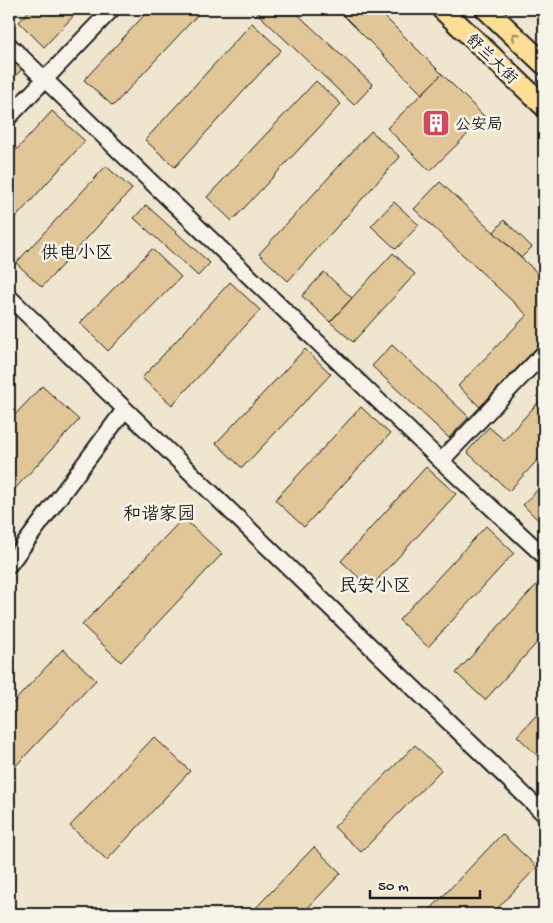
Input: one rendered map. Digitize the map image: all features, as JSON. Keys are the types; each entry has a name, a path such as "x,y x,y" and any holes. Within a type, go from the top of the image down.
{"main road":[{"name":"舒兰大街","path":"442,9 544,106"},
{"name":"舒兰大街","path":"486,9 544,64"}],"street":[{"path":"9,117 112,9"},
{"path":"9,45 441,461 544,556"},
{"path":"9,297 544,814"},
{"path":"441,461 544,353"},
{"path":"9,565 125,409"}],"building":[{"path":"31,9 80,9 44,47 19,22"},
{"path":"150,9 203,9 113,106 84,80"},
{"path":"263,9 292,9 373,85 354,105 258,14"},
{"path":"337,9 377,9 442,74 422,94"},
{"path":"252,23 281,50 175,167 145,140"},
{"path":"9,57 22,69 9,83"},
{"name":"公安局","path":"442,74 485,117 430,171 387,128"},
{"path":"316,81 341,104 232,221 207,197"},
{"path":"52,111 85,141 9,225 9,158"},
{"path":"371,131 400,157 288,281 259,254"},
{"path":"106,166 132,189 42,287 16,263"},
{"path":"440,182 544,279 544,340 480,407 458,386 527,315 414,209"},
{"path":"394,202 419,225 396,249 371,226"},
{"path":"146,205 210,263 198,276 134,218"},
{"path":"504,220 532,247 521,258 494,232"},
{"path":"152,249 181,277 108,351 80,323"},
{"path":"393,253 415,274 353,342 330,322"},
{"path":"324,272 352,298 330,322 302,296"},
{"path":"230,282 260,310 172,405 142,378"},
{"path":"392,345 469,417 449,438 372,366"},
{"path":"305,349 331,374 242,468 216,443"},
{"path":"42,386 79,420 9,495 9,421"},
{"path":"544,396 544,453 509,491 467,452 489,427 504,440"},
{"path":"361,407 390,434 304,527 275,500"},
{"path":"426,467 456,494 370,588 341,561"},
{"path":"544,483 544,526 523,505"},
{"path":"183,518 222,554 121,662 82,625"},
{"path":"486,526 514,553 428,647 399,620"},
{"path":"540,581 544,585 544,635 485,700 456,673"},
{"path":"63,649 96,680 11,771 9,769 9,707"},
{"path":"544,707 544,762 517,736"},
{"path":"154,737 190,771 107,860 70,826"},
{"path":"415,745 441,770 361,852 334,827"},
{"path":"502,834 537,867 492,914 426,914"},
{"path":"314,847 341,873 302,914 250,914"}],"place":[{"name":"公安局","path":"436,123"}],"district":[{"name":"供电小区","path":"77,252"},
{"name":"和谐家园","path":"159,513"},
{"name":"民安小区","path":"375,585"}]}
